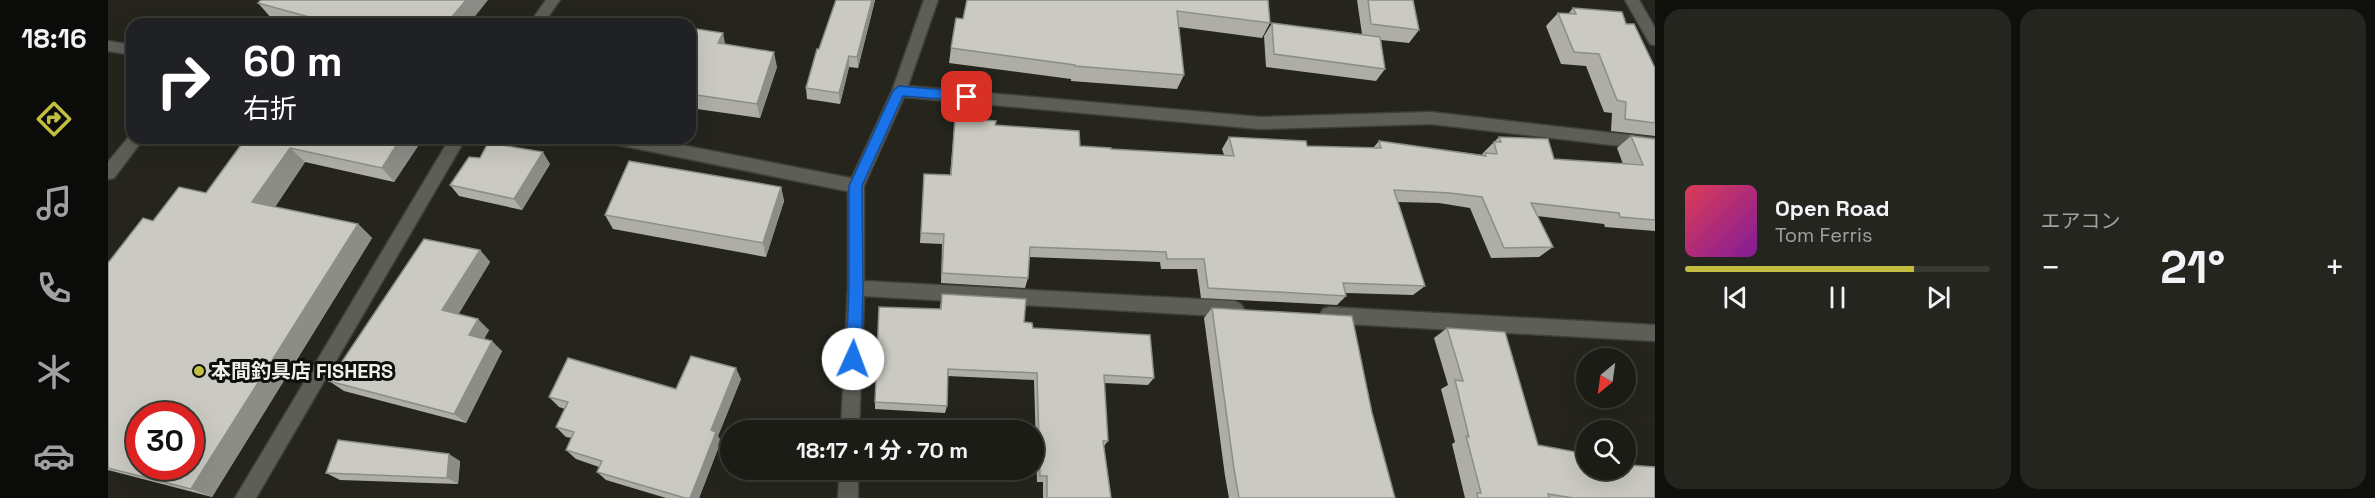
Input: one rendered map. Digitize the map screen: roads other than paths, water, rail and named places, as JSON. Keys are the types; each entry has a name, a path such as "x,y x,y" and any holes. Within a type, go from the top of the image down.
{"street":[{"path":"540,18 553,0"},
{"path":"850,420 856,288 856,186 899,91 931,0"},
{"path":"1632,0 1655,40"},
{"path":"108,46 126,49"},
{"path":"899,91 1260,123 1431,117 1655,144"},
{"path":"108,172 131,144"},
{"path":"245,498 454,144"},
{"path":"644,144 856,186"},
{"path":"856,288 1250,310"},
{"path":"1309,314 1655,333"},
{"path":"848,498 849,480"}],"place":[{"name":"本間釣具店 FISHERS","path":"199,371"}]}
